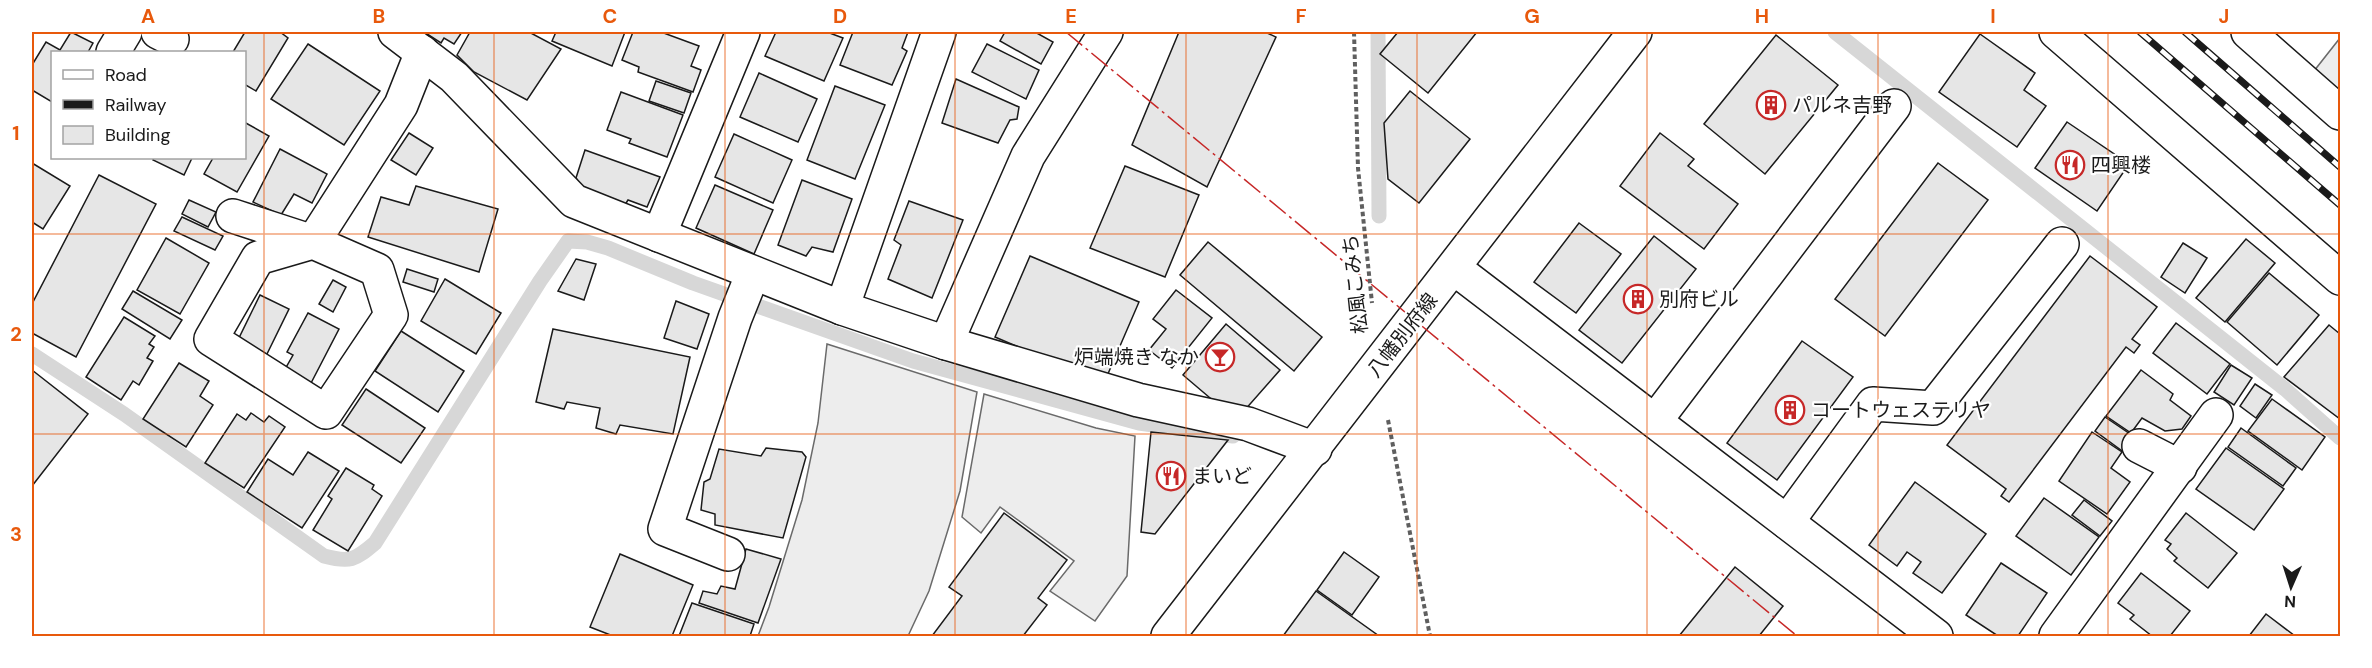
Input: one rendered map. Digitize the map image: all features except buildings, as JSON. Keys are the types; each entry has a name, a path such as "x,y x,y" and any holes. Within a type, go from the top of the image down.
{"street":[{"path":"114,51 125,32"},
{"path":"395,32 454,77 574,201 658,235 751,277 946,343 1138,400 1248,424 1315,449"},
{"path":"658,235 743,32"},
{"path":"842,308 939,32"},
{"path":"946,343 1028,156 1106,32"},
{"name":"八幡別府線","path":"1168,636 1315,449 1635,32"},
{"path":"2056,32 2340,278"},
{"path":"2248,32 2340,113"},
{"path":"233,216 313,242 377,270 391,315 326,412 211,339 258,258 313,242 401,105 422,52"},
{"path":"1655,421 1894,106"},
{"path":"1787,522 1873,405 1933,408 2062,244"},
{"path":"1454,268 1936,636"},
{"path":"728,554 665,529 735,318 751,277"},
{"path":"2056,636 2216,415"},
{"path":"2139,446 2180,467"}],"path":[{"name":"松風こみち","path":"1354,32 1358,168 1378,366 1430,636"}],"shaded area":[{"path":"2340,38 2340,93 2314,71"},
{"path":"827,344 977,392 960,491 929,591 908,636 758,636 802,500 818,423"},
{"path":"984,394 1096,428 1135,436 1127,576 1095,621 1050,591 1074,561 1000,507 981,533 962,517"}],"waterway":[{"path":"1378,32 1379,216"},
{"path":"1835,32 2285,389 2340,438"},
{"path":"32,354 124,414 324,556 340,559 357,556 375,543 540,281 568,241 587,242 608,248 693,283 913,361 1139,423 1233,436"}],"railway":[{"path":"2140,32 2340,205"},
{"path":"2185,32 2340,167"}],"power":[{"path":"1066,32 1797,636"}],"place":[{"name":"パルネ吉野","path":"1771,105"},
{"name":"四興楼","path":"2070,165"},
{"name":"別府ビル","path":"1638,299"},
{"name":"炉端焼き なか","path":"1220,357"},
{"name":"コートウェステリヤ","path":"1790,410"},
{"name":"まいど","path":"1171,476"}]}
